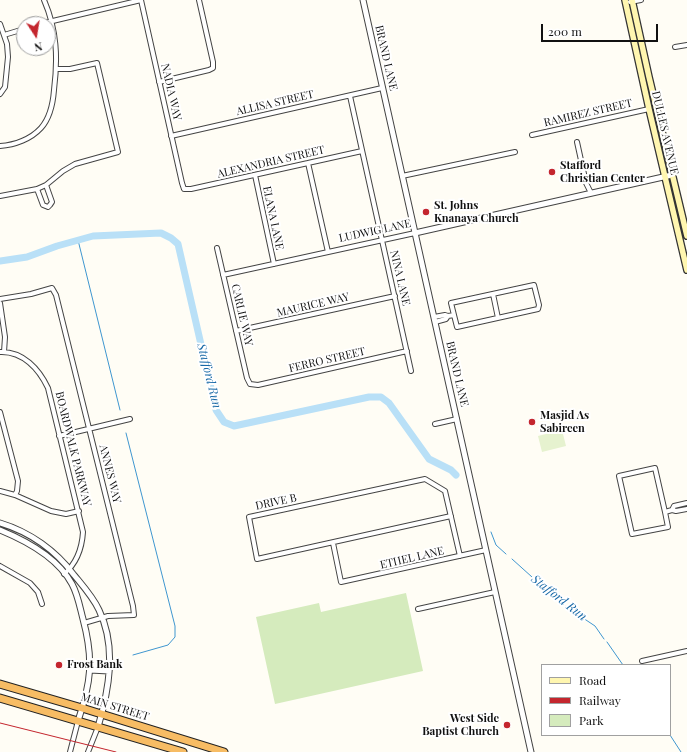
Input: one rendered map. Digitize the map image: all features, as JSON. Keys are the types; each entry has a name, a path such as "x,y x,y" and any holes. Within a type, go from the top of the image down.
{"highway":[{"name":"MAIN STREET","path":"0,684 224,752"},
{"path":"0,698 183,752"}],"main road":[{"name":"DULLES AVENUE","path":"633,1 649,77 687,236"},
{"name":"DULLES AVENUE","path":"626,2 642,79 687,270"},
{"path":"642,79 649,77"}],"street":[{"path":"44,0 50,16"},
{"path":"56,19 141,0"},
{"name":"NADIA WAY","path":"141,0 184,189"},
{"path":"159,82 213,68 213,62 199,0"},
{"name":"BRAND LANE","path":"363,0 531,752"},
{"path":"626,2 641,0"},
{"path":"0,24 7,44 8,57 6,87 0,94"},
{"path":"4,35 16,31"},
{"path":"0,146 15,144 27,138 42,127 52,105 57,69 56,42"},
{"path":"674,47 687,45"},
{"path":"0,196 37,189 46,185 63,171 75,164 118,152 97,63 70,69 57,69"},
{"name":"ALLISA STREET","path":"172,136 382,88"},
{"name":"NINA LANE","path":"350,96 411,371"},
{"name":"RAMIREZ STREET","path":"532,135 649,108"},
{"path":"577,142 586,183 590,193"},
{"name":"ALEXANDRIA STREET","path":"184,189 191,189 362,151"},
{"path":"402,176 515,152"},
{"path":"308,163 328,252"},
{"name":"ELANA LANE","path":"255,175 274,264"},
{"name":"LUDWIG LANE","path":"224,275 672,175"},
{"path":"37,189 43,205 48,207 52,202 46,185"},
{"name":"CARLIE WAY","path":"217,248 246,378 250,384"},
{"path":"534,285 539,305 538,309 456,327 451,303 493,294 534,285"},
{"name":"ANNES WAY","path":"0,299 31,294 52,288 56,295 90,429 134,615 102,618 84,623"},
{"path":"493,294 498,318"},
{"name":"MAURICE WAY","path":"236,331 395,296"},
{"path":"0,303 5,337 2,352"},
{"path":"434,320 445,315 454,315"},
{"name":"FERRO STREET","path":"250,384 258,385 407,351"},
{"name":"BOARDWALK PARKWAY","path":"2,352 11,353 34,366 41,374 48,388 83,532 77,557 70,569 64,574"},
{"path":"0,412 18,481 15,495"},
{"path":"60,436 130,419"},
{"path":"435,424 457,419"},
{"path":"655,468 665,512 668,527 632,534 619,476 655,468"},
{"name":"DRIVE B","path":"424,478 445,492 451,516 257,559 249,517 424,478"},
{"path":"0,491 15,495 51,511 66,514 79,511"},
{"path":"672,510 674,506 687,503"},
{"path":"665,512 687,509"},
{"path":"451,516 460,556"},
{"path":"0,523 14,528 35,539 70,569 96,603 102,618 109,644 107,693 98,727 88,752"},
{"path":"0,530 23,540 56,565 73,586 76,593 90,653 90,670 88,688 70,752"},
{"name":"ETHEL LANE","path":"333,543 341,582 486,550"},
{"path":"0,566 30,583 38,592 42,604"},
{"path":"418,609 495,592"},
{"path":"642,662 687,652"},
{"path":"90,670 109,671"}],"green space":[{"path":"562,430 566,446 542,452 538,436"},
{"path":"406,593 423,671 275,704 256,617 319,603 321,612"}],"waterway":[{"name":"Stafford Run","path":"0,261 27,257 57,246 93,236 161,233 171,238 178,244 216,410 224,422 234,426 369,397 381,397 389,403 429,459 451,470 456,475"},
{"path":"78,240 120,410"},
{"path":"126,433 175,626 175,637 168,645 133,655"},
{"name":"Stafford Run","path":"491,532 496,545 506,554"},
{"name":"Stafford Run","path":"512,559 562,604 595,626 604,639"},
{"name":"Stafford Run","path":"607,642 622,664"},
{"name":"Stafford Run","path":"671,736 681,752"}],"railway":[{"path":"0,723 116,752"}],"place":[{"name":"Stafford Christian Center","path":"552,172"},
{"name":"St. Johns Knanaya Church","path":"426,212"},
{"name":"Masjid As Sabireen","path":"532,422"},
{"name":"Frost Bank","path":"59,665"},
{"name":"West Side Baptist Church","path":"507,725"}]}
